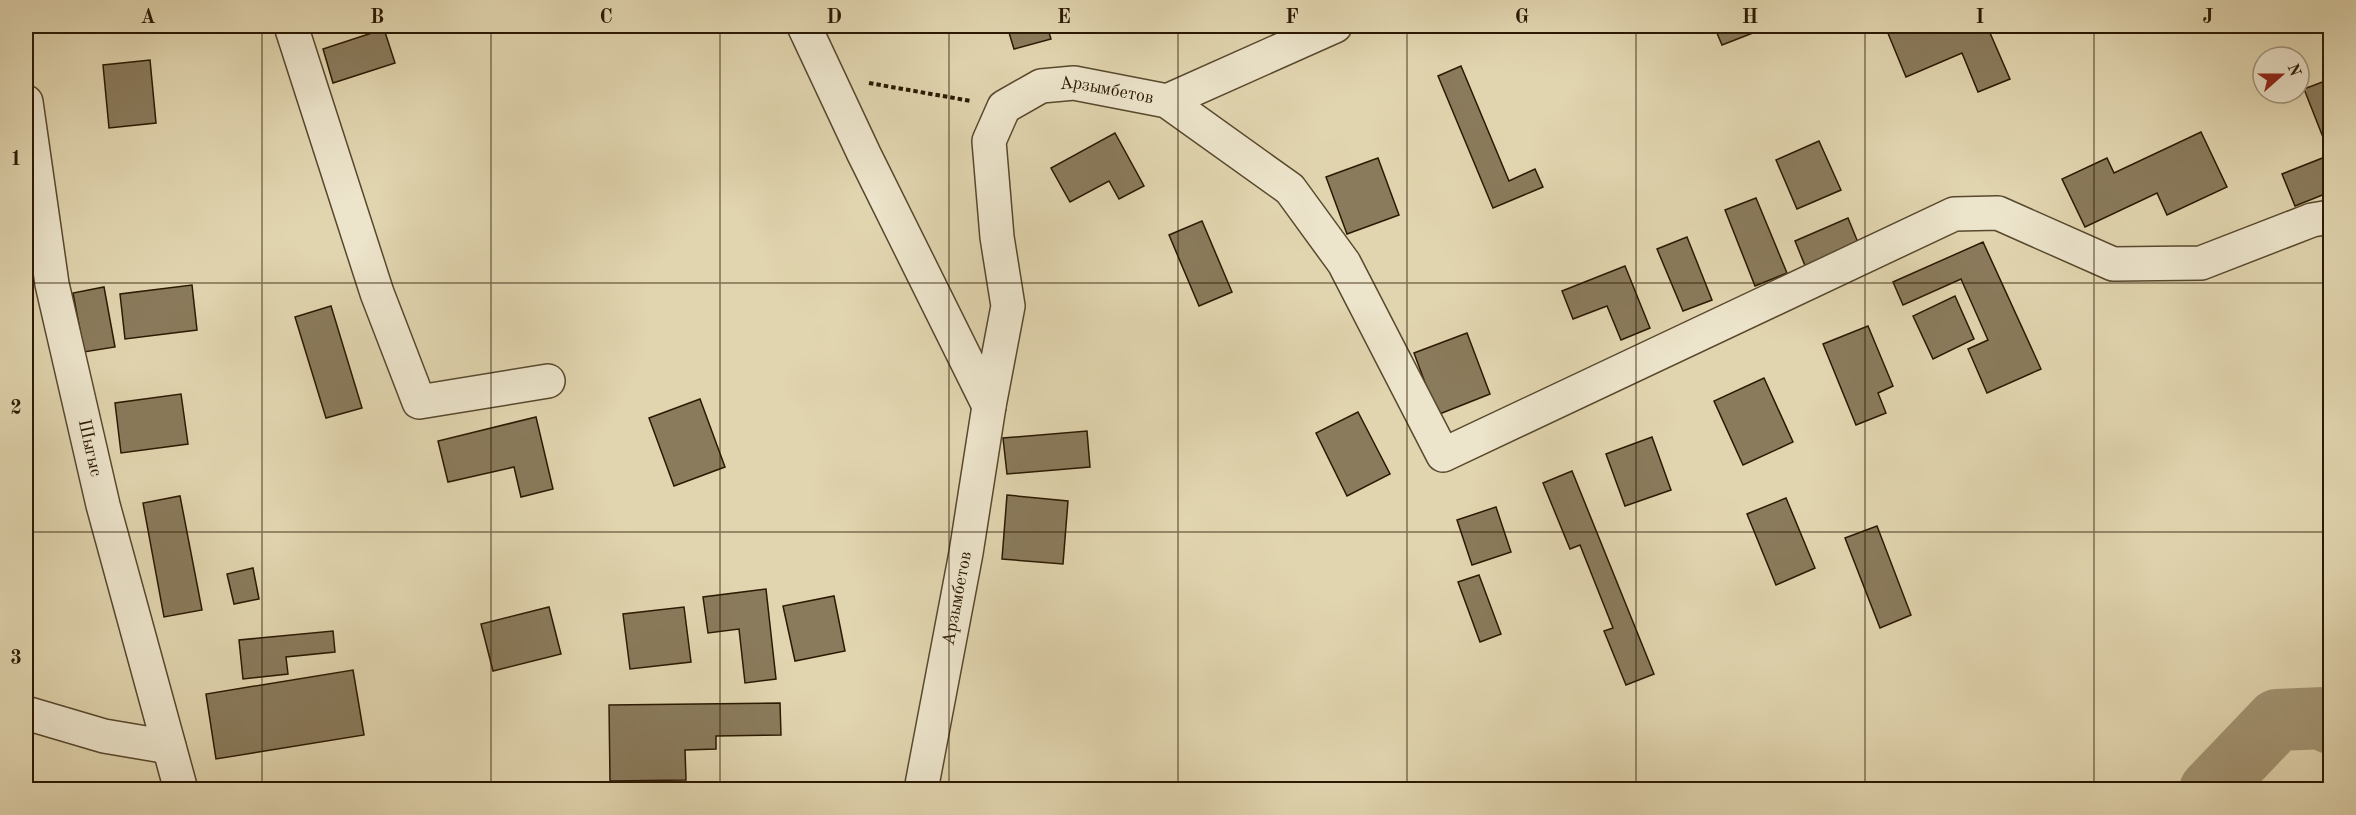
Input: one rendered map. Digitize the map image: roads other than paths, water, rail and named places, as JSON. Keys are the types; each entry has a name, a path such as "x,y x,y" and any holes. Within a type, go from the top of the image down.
{"street":[{"path":"291,26 377,293 419,402 548,381"},
{"path":"804,26 989,406"},
{"path":"1167,101 1335,26"},
{"name":"Арзымбетов","path":"921,789 966,553 989,406 1008,306 997,237 989,141 1004,107 1041,86 1074,83 1167,101 1290,189 1344,263 1443,455 1954,214 1998,213 2113,264 2201,262 2312,220 2331,217"},
{"name":"Шыгыс","path":"26,102 52,284 103,505 181,789"},
{"path":"26,713 104,736 169,747"}],"waterway":[{"path":"2210,790 2277,720 2324,718 2330,723"}]}
